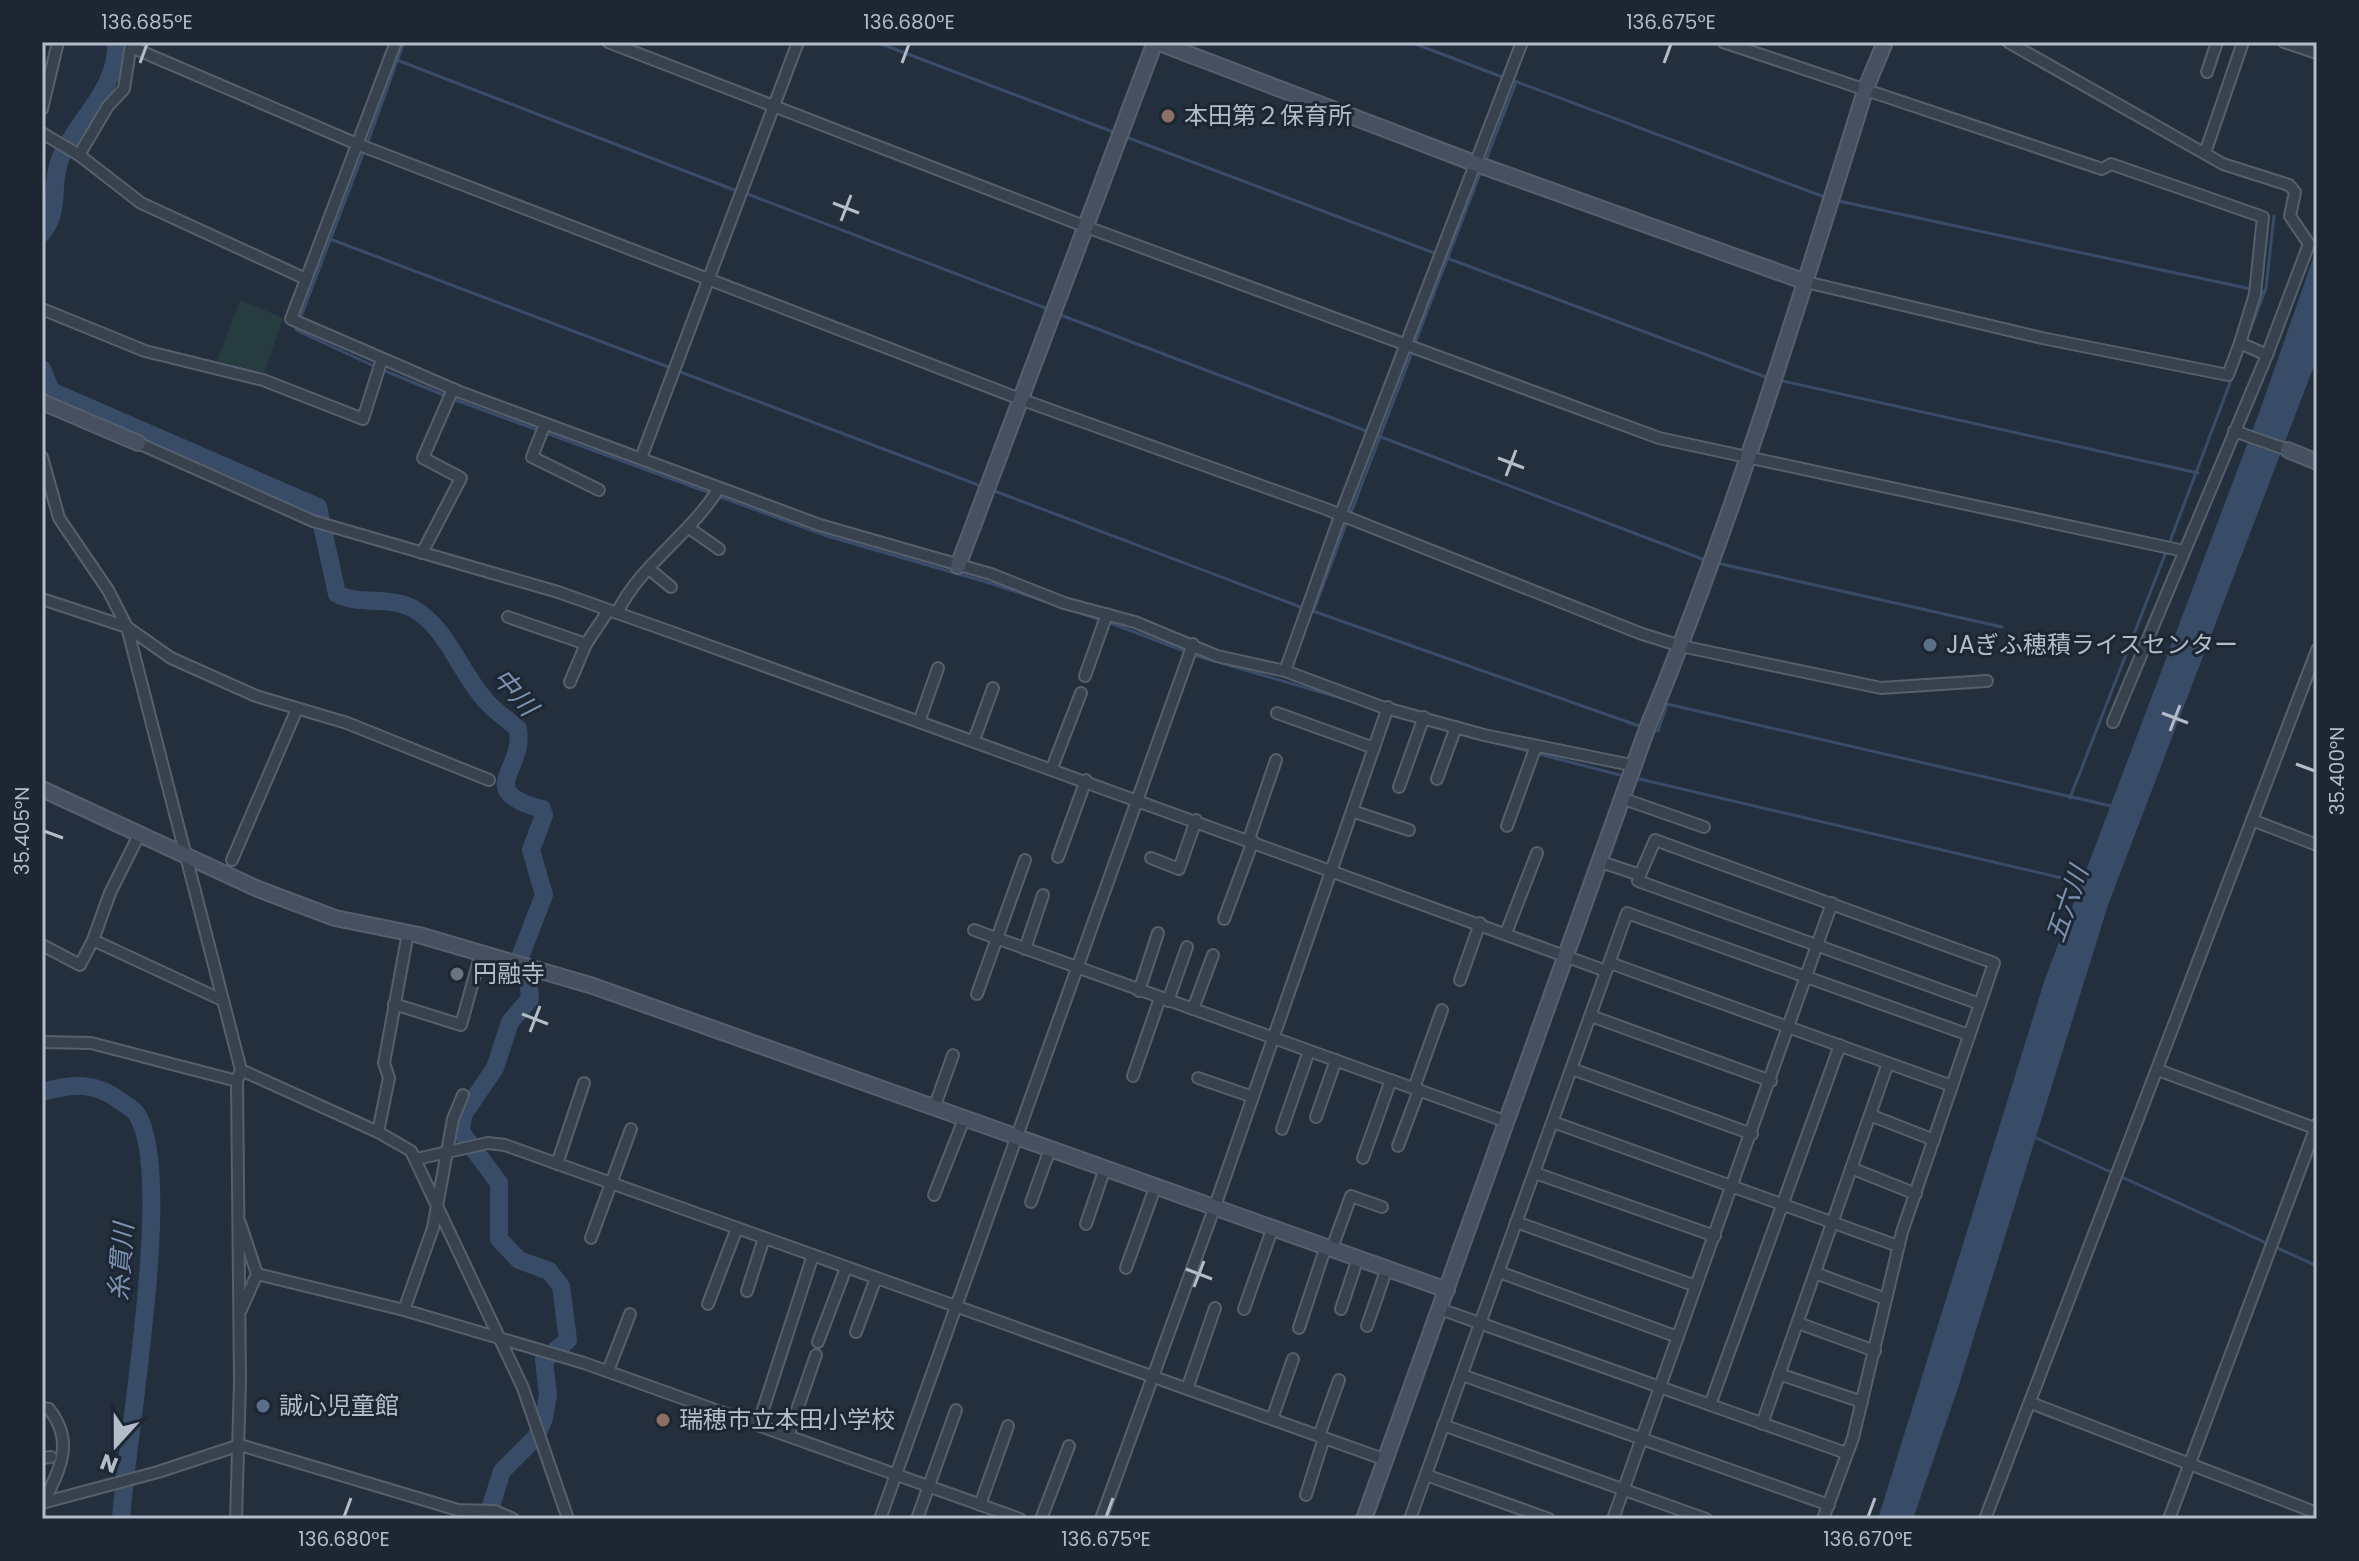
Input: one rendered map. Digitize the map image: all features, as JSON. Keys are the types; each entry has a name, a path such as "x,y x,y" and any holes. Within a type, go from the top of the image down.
{"street":[{"path":"42,109 58,42"},
{"path":"396,42 291,319 453,389 641,458 716,493 958,566 1107,614 1193,644 1217,656 1285,671 1388,707 1456,727 1636,766"},
{"path":"608,42 1084,226 1659,438 2184,551"},
{"path":"641,458 798,42"},
{"path":"958,566 1156,42 1774,274 2042,338 2228,375 2256,290 2263,217 2111,164 2102,169 1723,42"},
{"path":"1285,671 1340,516 1522,42"},
{"path":"1364,1519 1648,726 1681,646 1749,456 1866,88 1885,42"},
{"path":"2008,42 2223,164 2289,185 2295,192 2290,216 2309,244 2238,432 2184,551 2113,722"},
{"path":"2207,72 2217,42"},
{"path":"2205,153 2243,42"},
{"path":"2284,42 2317,53"},
{"path":"79,155 108,106 124,89 131,44 357,144 1020,399 1340,516 1681,646 1881,688 1987,681"},
{"path":"42,133 79,155 141,203 306,279"},
{"path":"42,309 145,351 263,380 363,419 382,359"},
{"path":"2240,343 2267,355"},
{"path":"422,553 461,478 423,458 453,389"},
{"path":"42,402 313,521 612,612 1568,955 1789,1027 1952,1086"},
{"path":"545,424 532,457 599,490"},
{"path":"2238,432 2317,462"},
{"path":"42,457 59,518 108,590 127,627 187,857 239,1075 240,1445 236,1519"},
{"path":"570,682 586,644 716,493"},
{"path":"689,528 719,549"},
{"path":"649,569 671,587"},
{"path":"42,599 127,627 171,658 197,671 297,709 349,723 489,780"},
{"path":"1085,676 1107,614"},
{"path":"508,617 586,644"},
{"path":"880,1519 1193,644"},
{"path":"1985,1519 2317,650"},
{"path":"919,722 938,668"},
{"path":"974,740 993,688"},
{"path":"1052,768 1081,693"},
{"path":"1101,1519 1215,1206 1388,707"},
{"path":"232,860 297,709"},
{"path":"1277,713 1374,748"},
{"path":"1399,787 1424,717"},
{"path":"1437,779 1456,727"},
{"path":"1507,826 1536,746"},
{"path":"1224,919 1276,760"},
{"path":"1058,857 1086,780"},
{"path":"42,789 187,857 335,918 408,933 593,986 1447,1290"},
{"path":"1624,799 1704,827"},
{"path":"1352,811 1409,830"},
{"path":"1151,858 1179,869 1196,820"},
{"path":"2252,820 2317,845"},
{"path":"42,945 80,965 110,893 139,835"},
{"path":"1823,1519 1862,1402 1898,1246 1994,963 1655,840 1638,881 1980,1004"},
{"path":"1506,933 1537,853"},
{"path":"977,994 1025,860"},
{"path":"1601,862 1640,875"},
{"path":"1025,949 1043,895"},
{"path":"1613,1519 1832,903"},
{"path":"1410,1519 1627,913 1969,1035"},
{"path":"1460,980 1480,923"},
{"path":"974,930 1507,1122"},
{"path":"378,1132 389,1078 384,1063 408,933"},
{"path":"1139,991 1158,933"},
{"path":"93,940 222,1000"},
{"path":"1133,1076 1187,947"},
{"path":"394,1004 461,1025 481,953"},
{"path":"1193,1009 1213,955"},
{"path":"1398,1146 1442,1010"},
{"path":"1591,1016 1771,1081"},
{"path":"42,1042 91,1043 239,1075 378,1132 411,1151 499,1336 546,1449 568,1519"},
{"path":"1710,1405 1840,1045"},
{"path":"1282,1129 1309,1051"},
{"path":"934,1108 953,1055"},
{"path":"1316,1117 1336,1060"},
{"path":"1762,1424 1888,1063"},
{"path":"1572,1069 1752,1134"},
{"path":"2158,1070 2316,1127 2169,1519"},
{"path":"1198,1078 1253,1097"},
{"path":"1363,1158 1391,1080"},
{"path":"557,1164 584,1083"},
{"path":"404,1310 433,1228 453,1119 463,1095"},
{"path":"1870,1115 1934,1140"},
{"path":"934,1195 964,1119"},
{"path":"1553,1122 1898,1246"},
{"path":"591,1238 631,1129"},
{"path":"416,1159 497,1143 1386,1460"},
{"path":"1031,1202 1050,1149"},
{"path":"1086,1224 1105,1168"},
{"path":"1851,1168 1916,1194"},
{"path":"1535,1173 1715,1236"},
{"path":"1126,1268 1156,1185"},
{"path":"1299,1328 1351,1196 1382,1207"},
{"path":"237,1216 257,1274 239,1316"},
{"path":"1516,1222 1696,1286"},
{"path":"1244,1309 1273,1227"},
{"path":"708,1304 737,1228"},
{"path":"747,1291 764,1238"},
{"path":"758,1425 813,1255"},
{"path":"1341,1309 1358,1258"},
{"path":"818,1342 846,1268"},
{"path":"1367,1326 1387,1268"},
{"path":"1499,1272 1678,1337"},
{"path":"1815,1273 1886,1299"},
{"path":"257,1274 499,1336 608,1371 1013,1518"},
{"path":"856,1332 876,1278"},
{"path":"1187,1389 1215,1308"},
{"path":"1440,1309 1846,1453"},
{"path":"608,1371 630,1314"},
{"path":"1798,1323 1875,1351"},
{"path":"788,1436 816,1355"},
{"path":"1272,1419 1293,1359"},
{"path":"1779,1374 1862,1402"},
{"path":"1462,1375 1829,1505"},
{"path":"1306,1495 1339,1380"},
{"path":"2031,1403 2317,1513"},
{"path":"42,1408 49,1409 56,1418 66,1452 43,1502"},
{"path":"917,1519 956,1410"},
{"path":"1443,1425 1706,1519"},
{"path":"980,1505 1008,1426"},
{"path":"43,1502 158,1472 240,1445 458,1510 479,1514 495,1511 513,1519"},
{"path":"1041,1519 1069,1446"},
{"path":"1426,1475 1549,1519"}],"green space":[{"path":"240,300 283,318 264,373 217,361"}],"water":[{"path":"2317,247 2317,358 2108,905 1958,1388 1913,1519 1878,1519 2045,979 2259,413"}],"waterway":[{"name":"中川","path":"42,233 52,215 61,157 105,88 115,58 116,42"},
{"path":"367,144 404,42"},
{"path":"876,42 1116,133"},
{"path":"1410,42 1505,78"},
{"path":"397,60 737,191"},
{"path":"1512,80 1827,198"},
{"path":"1486,160 1516,82"},
{"path":"1126,137 1437,254"},
{"path":"300,319 364,151"},
{"path":"1415,343 1481,171"},
{"path":"745,193 1048,309"},
{"path":"1834,200 2265,292"},
{"path":"2169,544 2266,288 2274,216"},
{"path":"330,239 671,368"},
{"path":"1444,257 1771,379"},
{"path":"1058,314 1369,432"},
{"path":"297,326 296,330 376,367"},
{"path":"1350,515 1413,350"},
{"name":"中川","path":"42,369 51,391 318,507 337,594 346,598 395,602 414,609 436,628 486,701 518,729 518,744 506,787 510,795 542,809 544,815 531,850 544,895 520,957 528,977 530,999 510,1022 495,1068 463,1115 461,1132 499,1183 499,1239 519,1260 549,1271 561,1286 568,1340 544,1360 548,1395 544,1418 536,1437 502,1471 487,1519"},
{"path":"383,370 446,396"},
{"path":"678,371 981,486"},
{"path":"1778,380 2198,473"},
{"path":"453,399 827,536 993,584 1101,620"},
{"path":"1376,435 1705,560"},
{"path":"992,490 1303,608"},
{"path":"1313,612 1347,522"},
{"path":"2070,798 2166,552"},
{"path":"1717,563 2002,627"},
{"path":"1310,610 1642,727"},
{"path":"1108,622 1187,652"},
{"path":"1194,655 1351,701"},
{"path":"1654,730 1658,731 1667,704 2111,806"},
{"path":"1427,725 1450,731"},
{"path":"1457,733 1624,776"},
{"name":"五六川","path":"1635,778 2083,883"},
{"name":"糸貫川","path":"42,1092 84,1086 112,1095 136,1113 147,1144 151,1189 150,1246 121,1519"},
{"path":"2034,1137 2317,1266"}],"place":[{"name":"本田第２保育所","path":"1168,116"},
{"name":"JAぎふ穂積ライスセンター","path":"1930,645"},
{"name":"円融寺","path":"457,974"},
{"name":"誠心児童館","path":"263,1406"},
{"name":"瑞穂市立本田小学校","path":"663,1420"}]}
